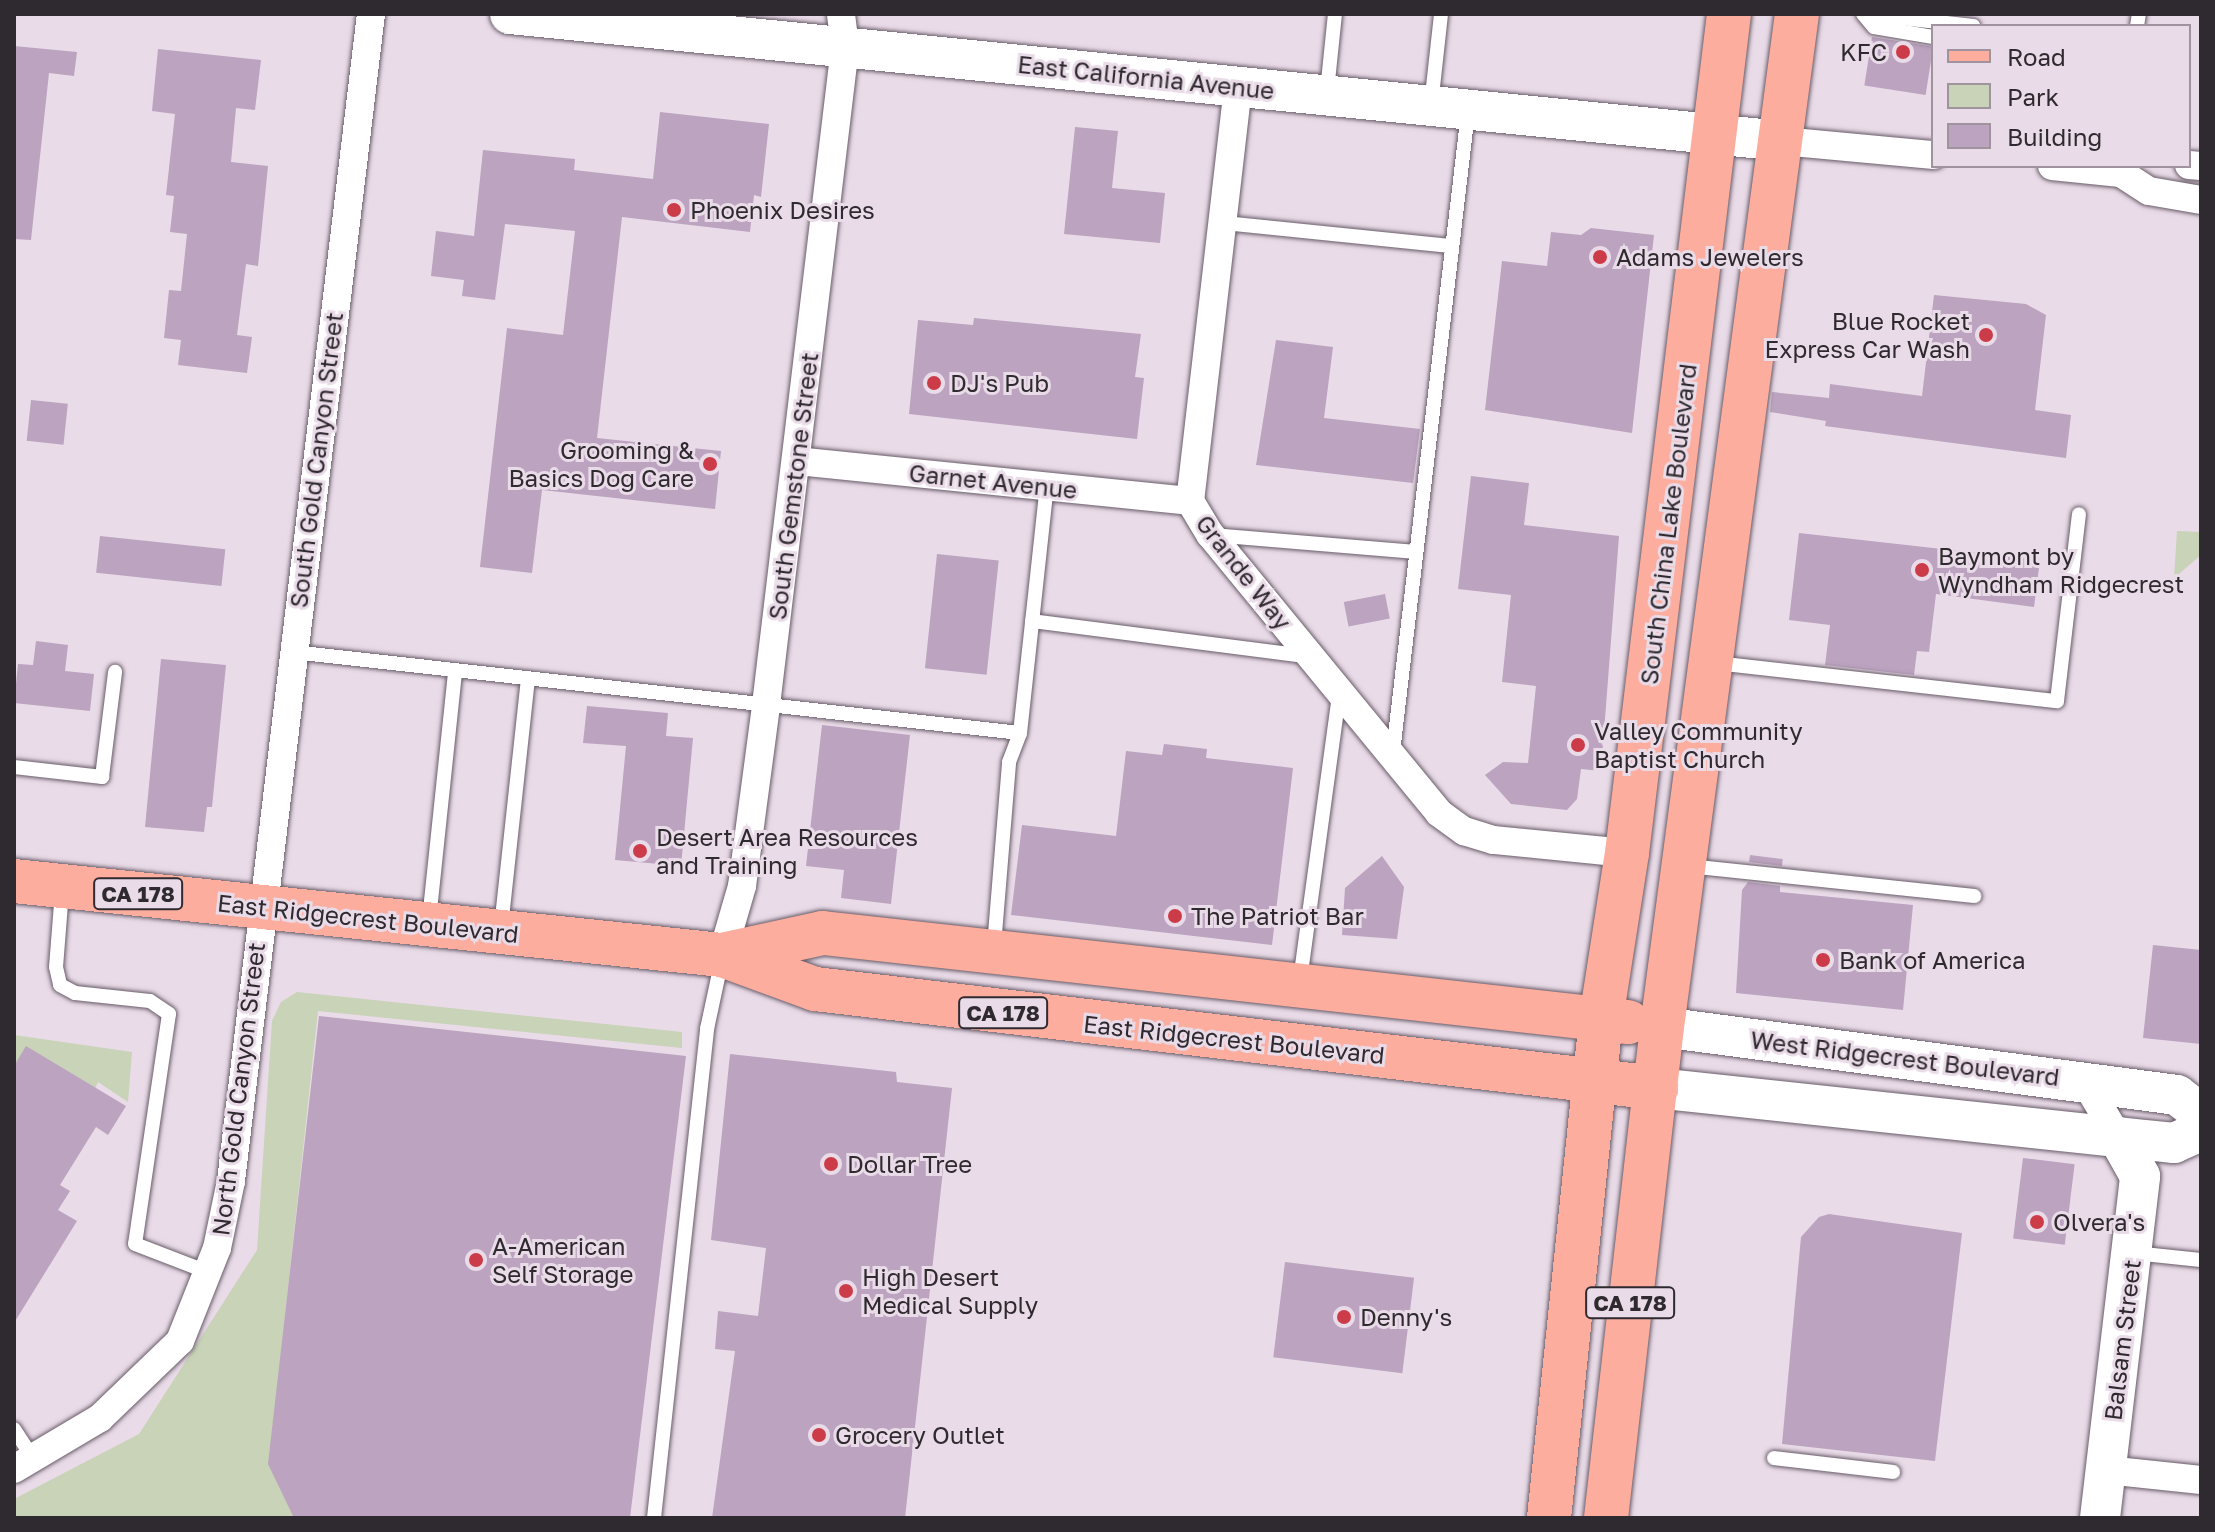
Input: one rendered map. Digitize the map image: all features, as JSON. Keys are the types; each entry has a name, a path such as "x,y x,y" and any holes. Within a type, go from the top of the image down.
{"main road":[{"name":"South China Lake Boulevard","path":"1596,1081 1601,1019 1627,853 1729,14"},
{"path":"1656,1088 1797,14"},
{"name":"East Ridgecrest Boulevard","path":"14,881 722,955 815,989 1656,1088"},
{"name":"East Ridgecrest Boulevard","path":"722,955 823,933 1601,1019"},
{"name":"West Ridgecrest Boulevard","path":"1601,1019 1662,1027"},
{"name":"CA 178","path":"1549,1518 1596,1081"},
{"name":"CA 178","path":"1606,1518 1656,1088"}],"street":[{"name":"South Gold Canyon Street","path":"262,907 371,14"},
{"name":"East California Avenue","path":"510,14 843,30 1238,87 1782,141"},
{"name":"South Gemstone Street","path":"722,955 742,886 766,705 797,461 843,30"},
{"name":"Grande Way","path":"1238,87 1190,501 1210,534 1439,813 1464,831 1494,840 1627,853"},
{"path":"1782,141 1931,155"},
{"path":"2126,168 2149,191 2201,200"},
{"name":"Garnet Avenue","path":"797,461 1190,501"},
{"name":"North Gold Canyon Street","path":"24,1464 129,1395 180,1341 210,1273 231,1181 262,907"},
{"name":"West Ridgecrest Boulevard","path":"1662,1027 2084,1080 2177,1095 2201,1114"},
{"name":"Balsam Street","path":"2084,1080 2140,1176 2100,1518"},
{"path":"1656,1088 2174,1143 2201,1131"},
{"path":"2106,1470 2201,1480"}],"lane":[{"path":"1326,96 1335,14"},
{"path":"1392,756 1451,246 1450,108 1441,14"},
{"path":"1864,14 1955,24"},
{"path":"1864,14 1874,27 1931,37"},
{"path":"1224,223 1451,246"},
{"path":"994,951 1009,762 1020,733 1047,486"},
{"path":"1712,663 2057,701 2079,514"},
{"path":"1210,534 1415,552"},
{"path":"1032,621 1310,656"},
{"path":"293,652 1020,733"},
{"path":"14,767 102,777 115,672"},
{"path":"429,924 455,672"},
{"path":"501,931 528,679"},
{"path":"1300,984 1339,692"},
{"path":"1684,866 1974,896"},
{"path":"62,886 56,967 60,985 75,993 150,1001 169,1014 135,1244 210,1273"},
{"path":"654,1518 707,1029 722,955"},
{"path":"2132,1252 2201,1260"},
{"path":"14,1429 24,1464"},
{"path":"1774,1458 1893,1472"}],"green space":[{"path":"2177,531 2201,532 2201,555 2174,578"},
{"path":"297,992 682,1032 682,1048 318,1011 269,1464 297,1518 14,1518 14,1499 139,1434 257,1250 272,1021 281,1002"},
{"path":"14,1035 132,1052 128,1102 98,1082 95,1089 14,1068"}],"building":[{"path":"1872,37 1931,46 1926,95 1864,85"},
{"path":"14,46 77,52 74,76 49,73 31,240 14,239"},
{"path":"158,49 261,60 255,110 236,108 231,162 268,166 258,266 246,264 237,335 252,337 247,373 178,365 181,340 164,338 169,290 181,291 187,234 170,232 174,196 166,195 175,114 152,111"},
{"path":"660,112 769,124 761,197 754,195 750,232 622,217 597,438 721,451 715,509 542,490 532,573 480,567 507,328 563,335 575,231 505,224 495,300 462,296 464,280 431,276 436,231 474,236 483,150 575,159 574,170 653,179"},
{"path":"1075,127 1118,131 1112,188 1165,193 1160,243 1064,234"},
{"path":"1591,228 1654,235 1632,433 1485,410 1502,261 1547,266 1551,232 1581,235"},
{"path":"1934,295 2026,304 2046,315 2035,410 2071,415 2066,458 1825,426 1826,421 1770,412 1772,392 1829,398 1830,384 1922,396"},
{"path":"974,318 1141,334 1135,377 1144,378 1137,439 909,414 918,320 973,325"},
{"path":"1276,340 1333,347 1324,418 1420,429 1413,483 1256,465"},
{"path":"31,400 68,404 64,445 27,441"},
{"path":"1471,476 1529,483 1524,525 1619,536 1601,771 1581,769 1577,799 1567,810 1511,804 1485,775 1503,762 1528,763 1536,686 1502,682 1511,595 1458,589"},
{"path":"1799,533 2040,560 2034,607 1936,594 1929,652 1917,651 1914,675 1825,665 1830,625 1789,620"},
{"path":"100,536 225,549 221,586 96,573"},
{"path":"937,554 999,560 987,675 925,668"},
{"path":"1385,594 1390,619 1349,627 1344,602"},
{"path":"36,641 68,645 65,671 94,674 90,711 14,703 18,664 33,665"},
{"path":"161,659 226,665 212,807 207,807 204,832 145,827"},
{"path":"587,706 668,713 666,736 693,738 681,866 615,860 626,746 583,743"},
{"path":"822,725 910,735 891,904 841,898 844,870 806,866"},
{"path":"1164,744 1207,749 1206,758 1293,768 1272,945 1011,915 1022,825 1116,836 1126,751 1162,755"},
{"path":"1750,855 1783,859 1782,866 1749,862"},
{"path":"1382,856 1404,887 1397,939 1342,935 1345,888"},
{"name":"Bank of America","path":"1748,882 1780,886 1780,892 1913,905 1903,1010 1736,993 1742,890"},
{"path":"2153,945 2201,950 2201,1044 2143,1038"},
{"name":"A-American Self Storage","path":"319,1016 686,1056 630,1518 294,1518 268,1464"},
{"path":"26,1046 126,1106 108,1135 96,1127 60,1185 70,1191 58,1210 77,1221 14,1323 14,1066"},
{"path":"730,1054 896,1072 897,1082 952,1088 905,1518 712,1518 735,1351 715,1349 718,1311 758,1316 766,1248 711,1240"},
{"path":"2023,1158 2075,1164 2065,1245 2013,1238"},
{"path":"1829,1214 1962,1233 1935,1461 1782,1444 1801,1237 1819,1217"},
{"name":"Denny's","path":"1285,1262 1414,1278 1402,1373 1273,1357"}],"place":[{"name":"KFC","path":"1903,52"},
{"name":"Phoenix Desires","path":"674,210"},
{"name":"Adams Jewelers","path":"1600,257"},
{"name":"Blue Rocket Express Car Wash","path":"1986,335"},
{"name":"DJ's Pub","path":"934,383"},
{"name":"Grooming & Basics Dog Care","path":"710,464"},
{"name":"Baymont by Wyndham Ridgecrest","path":"1922,570"},
{"name":"Valley Community Baptist Church","path":"1578,745"},
{"name":"Desert Area Resources and Training","path":"640,851"},
{"name":"The Patriot Bar","path":"1175,916"},
{"name":"Bank of America","path":"1823,960"},
{"name":"Dollar Tree","path":"831,1164"},
{"name":"Olvera's","path":"2037,1222"},
{"name":"A-American Self Storage","path":"476,1260"},
{"name":"High Desert Medical Supply","path":"846,1291"},
{"name":"Denny's","path":"1344,1317"},
{"name":"Grocery Outlet","path":"819,1435"}]}
